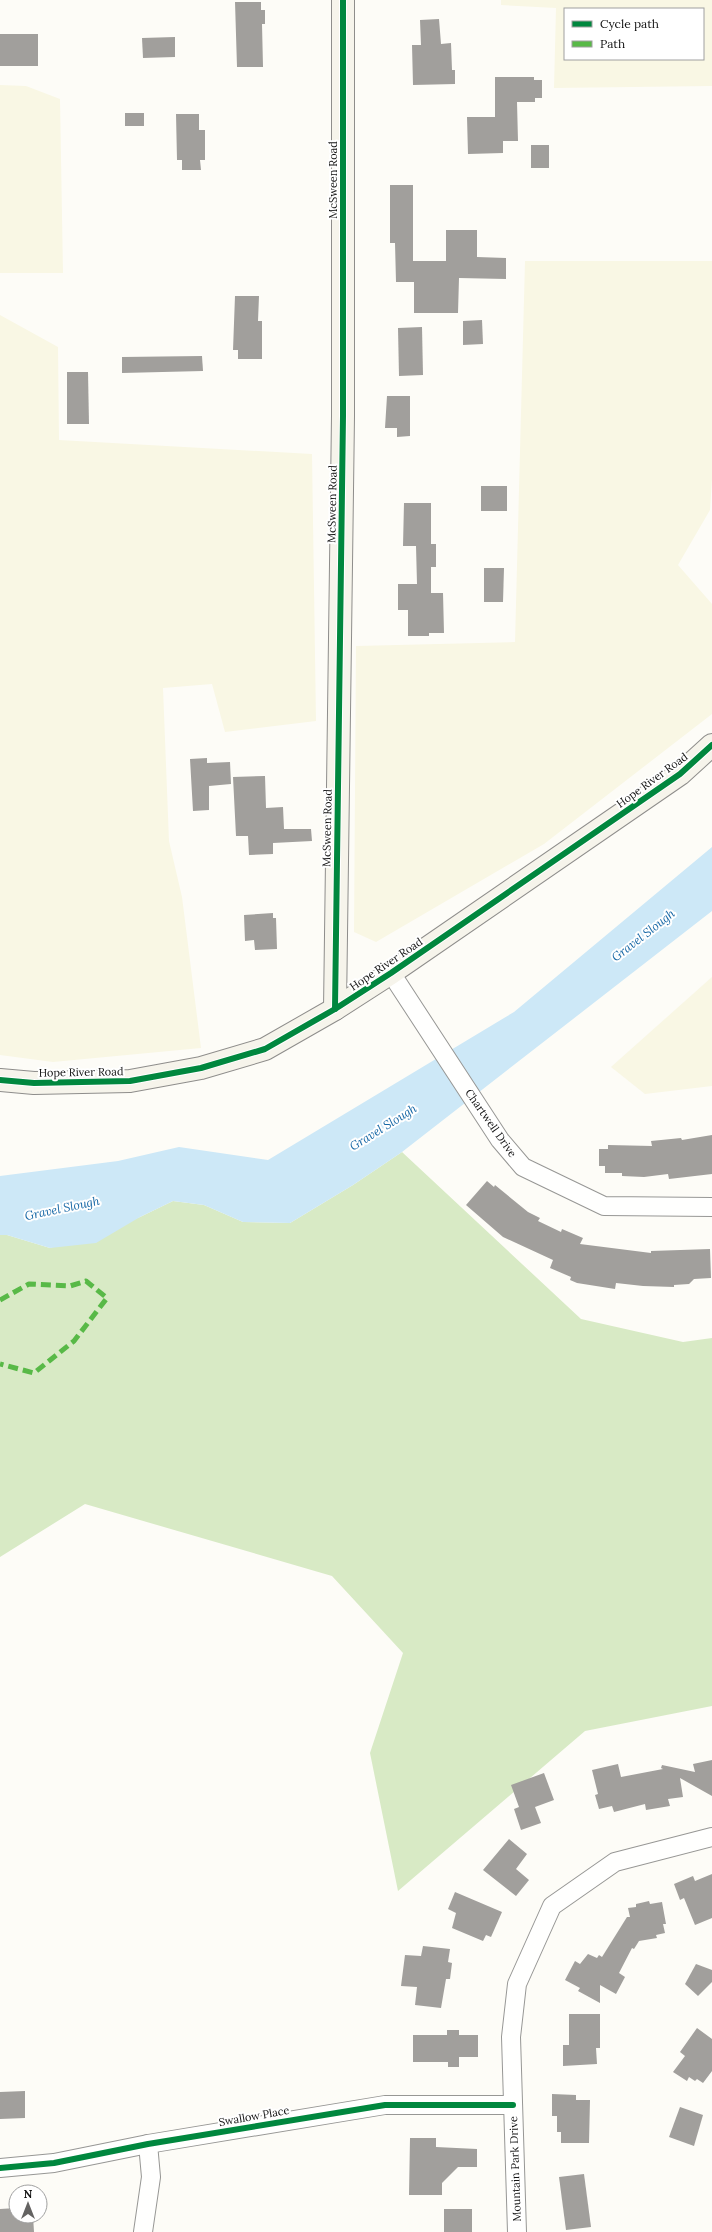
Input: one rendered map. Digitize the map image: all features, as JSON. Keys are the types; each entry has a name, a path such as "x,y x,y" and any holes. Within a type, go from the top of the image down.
{"street":[{"name":"McSween Road","path":"335,1009 343,416 343,0"},
{"name":"Hope River Road","path":"0,1080 34,1083 130,1081 201,1068 265,1049 335,1009 391,973 680,774 712,745"},
{"name":"Chartwell Drive","path":"391,973 500,1140 523,1167 604,1206 712,1207"},
{"name":"Mountain Park Drive","path":"517,2232 511,2037 517,1984 552,1906 615,1862 712,1837"},
{"name":"Swallow Place","path":"0,2168 54,2163 148,2144 385,2105 513,2105"},
{"path":"142,2232 151,2178 148,2144"}],"shaded area":[{"path":"501,0 712,0 712,86 554,88 556,8 501,5"},
{"path":"0,85 26,86 60,99 63,273 0,273"},
{"path":"525,261 712,261 712,479 710,510 678,565 712,604 712,714 544,844 376,942 354,932 356,646 515,642"},
{"path":"0,315 58,347 59,440 312,454 316,721 225,732 212,684 163,688 169,841 182,897 201,1048 53,1062 0,1055"},
{"path":"712,977 712,1086 645,1094 611,1067"}],"green space":[{"path":"402,1152 581,1319 683,1342 712,1338 712,1706 585,1731 398,1891 370,1753 403,1653 332,1576 85,1504 0,1557 0,1235 7,1235 50,1248 140,1217 173,1201 204,1205 243,1222 290,1223 353,1185"}],"water":[{"name":"Gravel Slough","path":"712,847 712,911 402,1152 353,1185 290,1223 243,1222 204,1205 173,1201 140,1217 96,1243 50,1248 7,1235 0,1235 0,1176 118,1161 179,1147 268,1160 514,1012"}],"building":[{"path":"235,2 261,2 261,10 265,10 265,24 262,24 263,67 237,67"},
{"path":"439,19 441,44 451,43 452,70 455,70 455,84 413,85 412,45 421,45 420,20"},
{"path":"0,34 38,34 38,66 0,66"},
{"path":"175,37 175,57 143,58 142,38"},
{"path":"495,77 534,77 534,80 542,80 542,98 535,98 535,102 517,102 518,141 503,141 503,153 468,154 467,117 495,117"},
{"path":"125,113 144,113 144,126 125,126"},
{"path":"176,114 199,114 199,130 205,130 205,160 200,160 201,170 182,170 182,160 177,160"},
{"path":"531,145 549,145 549,168 531,168"},
{"path":"390,185 413,185 413,261 446,261 446,230 477,230 477,257 506,258 506,279 459,278 458,313 414,313 414,282 396,282 395,243 390,243"},
{"path":"235,296 259,296 258,321 262,321 262,359 238,359 238,350 233,350"},
{"path":"482,320 483,344 463,345 463,321"},
{"path":"422,327 423,375 399,376 398,328"},
{"path":"202,356 203,371 122,373 122,357"},
{"path":"67,372 88,372 89,424 67,424"},
{"path":"387,396 410,396 410,436 397,437 397,428 385,428"},
{"path":"481,486 507,486 507,511 481,511"},
{"path":"404,503 431,503 431,544 436,544 436,567 431,567 431,593 443,593 444,633 429,633 429,636 408,636 408,610 398,610 398,584 417,584 416,546 403,546"},
{"path":"484,568 504,568 503,602 484,602"},
{"path":"207,758 207,763 230,762 231,784 209,786 209,810 193,811 190,759"},
{"path":"265,776 266,808 283,807 284,829 311,829 312,841 273,843 273,854 249,855 248,836 236,836 233,777"},
{"path":"273,913 273,918 276,918 277,949 255,950 254,940 245,941 244,915"},
{"path":"712,1135 712,1174 669,1179 668,1174 644,1177 622,1176 622,1173 605,1173 605,1166 599,1166 599,1149 608,1149 608,1145 652,1146 651,1141 681,1138 682,1140"},
{"path":"487,1181 494,1187 495,1185 528,1212 540,1218 538,1221 561,1232 562,1229 583,1238 580,1244 651,1253 651,1251 710,1249 711,1278 694,1279 689,1284 674,1285 674,1287 616,1283 615,1289 577,1283 570,1280 571,1277 550,1268 553,1260 503,1237 466,1205"},
{"path":"712,1760 712,1796 680,1778 683,1797 668,1799 670,1806 646,1810 645,1804 614,1812 612,1806 599,1809 595,1795 598,1794 592,1770 618,1764 621,1777 663,1769 661,1768 662,1765 695,1772 693,1764"},
{"path":"544,1773 554,1800 535,1807 541,1823 521,1830 514,1809 519,1807 511,1785"},
{"path":"509,1839 527,1854 516,1869 529,1880 516,1896 483,1870"},
{"path":"712,1874 712,1918 695,1925 684,1898 680,1900 674,1884 693,1876 695,1881"},
{"path":"455,1892 502,1912 491,1937 486,1935 483,1941 452,1928 456,1913 448,1909"},
{"path":"649,1901 650,1904 662,1902 666,1924 663,1924 665,1933 656,1935 657,1938 639,1941 634,1949 632,1948 619,1973 625,1977 616,1994 600,1985 600,2003 578,1991 580,1988 565,1980 575,1961 580,1964 588,1954 597,1958 599,1955 602,1957 627,1917 630,1917 628,1908 636,1907 636,1904"},
{"path":"423,1946 450,1949 448,1962 452,1963 450,1979 446,1979 441,2008 415,2005 417,1987 401,1986 405,1955 421,1956"},
{"path":"696,1964 712,1970 712,1982 698,1996 685,1984"},
{"path":"569,2014 600,2014 600,2048 596,2048 597,2064 563,2066 563,2045 569,2045"},
{"path":"697,2028 712,2039 712,2071 703,2083 697,2079 695,2081 689,2077 687,2081 673,2072 685,2056 680,2052"},
{"path":"447,2030 459,2030 459,2035 478,2035 478,2057 459,2057 459,2067 448,2067 448,2062 413,2062 413,2035 447,2035"},
{"path":"25,2091 25,2118 0,2119 0,2092"},
{"path":"552,2094 576,2095 576,2100 590,2100 589,2143 561,2143 561,2132 557,2132 557,2116 552,2116"},
{"path":"680,2107 703,2115 694,2146 669,2137"},
{"path":"410,2138 436,2138 436,2147 477,2149 477,2167 458,2167 442,2183 442,2195 409,2195"},
{"path":"584,2174 591,2227 566,2230 559,2177"},
{"path":"8,2208 8,2224 34,2224 34,2232 0,2232 0,2209"},
{"path":"444,2209 472,2209 472,2232 444,2232"}],"marked path":[{"path":"0,1300 29,1284 70,1286 86,1281 107,1298 74,1341 34,1373 0,1364"}],"cycle path":[{"path":"335,1009 343,416 343,0"},
{"path":"0,1080 34,1083 130,1081 201,1068 265,1049 335,1009 391,973 680,774 712,745"},
{"path":"0,2168 54,2163 148,2144 385,2105 513,2105"}]}
